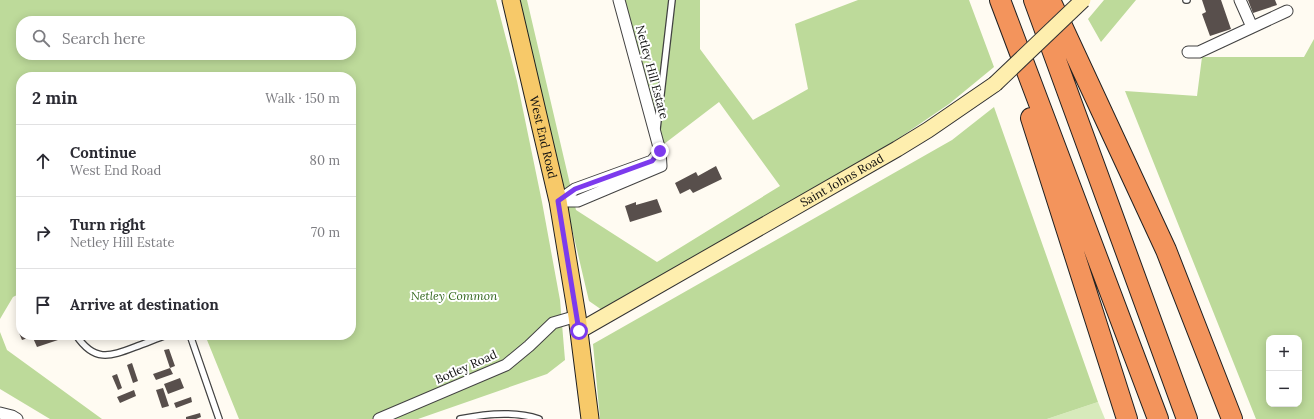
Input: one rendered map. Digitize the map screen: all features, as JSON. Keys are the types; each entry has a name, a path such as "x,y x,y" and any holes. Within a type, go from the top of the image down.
{"highway":[{"path":"994,0 1127,419"},
{"path":"1000,0 1158,419"},
{"path":"1034,0 1187,419"},
{"path":"1050,0 1166,250 1232,419"}],"main road":[{"name":"West End Road","path":"511,0 558,201 578,323 590,419"},
{"name":"Saint Johns Road","path":"578,323 897,149 928,130 995,84 1083,0"}],"street":[{"name":"Netley Hill Estate","path":"558,201 575,189 652,161 660,151 619,0"},
{"path":"1240,0 1252,27"},
{"path":"1188,52 1199,52 1287,11"},
{"name":"Botley Road","path":"378,419 506,364 529,346 553,322 578,323"},
{"path":"0,413 17,419"}],"lane":[{"path":"656,137 672,0"},
{"path":"79,340 94,353 107,356 118,354 154,340"},
{"path":"192,340 219,419"},
{"path":"460,419 481,415 515,416 539,419"}],"green space":[{"name":"Netley Common","path":"0,0 496,0 517,81 542,202 560,300 565,360 547,374 418,419 239,419 207,340 356,340 356,72 16,72 16,296 13,297 0,319"},
{"path":"518,0 527,0 576,210 657,262 780,186 719,102 664,144 624,0 700,0 700,49 753,120 808,89 795,24 858,0 969,0 994,67 949,104 883,149 602,310 589,301"},
{"path":"1104,0 1136,0 1101,42 1088,19"},
{"path":"1314,39 1314,419 1256,419 1125,91 1197,96 1202,57 1304,57"},
{"path":"994,107 1098,402 1047,419 600,419 593,344 952,140"},
{"path":"0,332 7,350 102,419 50,419 0,389"},
{"path":"1098,402 1105,419 1047,419"}],"building":[{"path":"1202,0 1221,0 1231,29 1210,36 1202,14 1206,12"},
{"path":"1248,0 1275,0 1277,5 1253,13"},
{"path":"716,166 722,179 693,193 690,189 680,194 675,183 696,172 698,176"},
{"path":"657,199 662,212 630,222 625,206 636,202 636,205"},
{"path":"34,340 58,340 37,347"},
{"path":"169,349 175,366 170,368 164,350"},
{"path":"132,363 138,381 133,383 127,365"},
{"path":"170,368 173,374 156,380 153,374"},
{"path":"117,374 122,388 118,390 112,376"},
{"path":"180,378 184,388 168,394 164,384"},
{"path":"163,388 169,406 162,408 156,390"},
{"path":"134,390 136,396 120,403 117,397"},
{"path":"191,397 192,402 176,408 174,403"},
{"path":"200,413 201,417 196,419 186,419 186,417"}],"route":[{"path":"579,331 558,201 575,189 652,161 660,151"}]}
